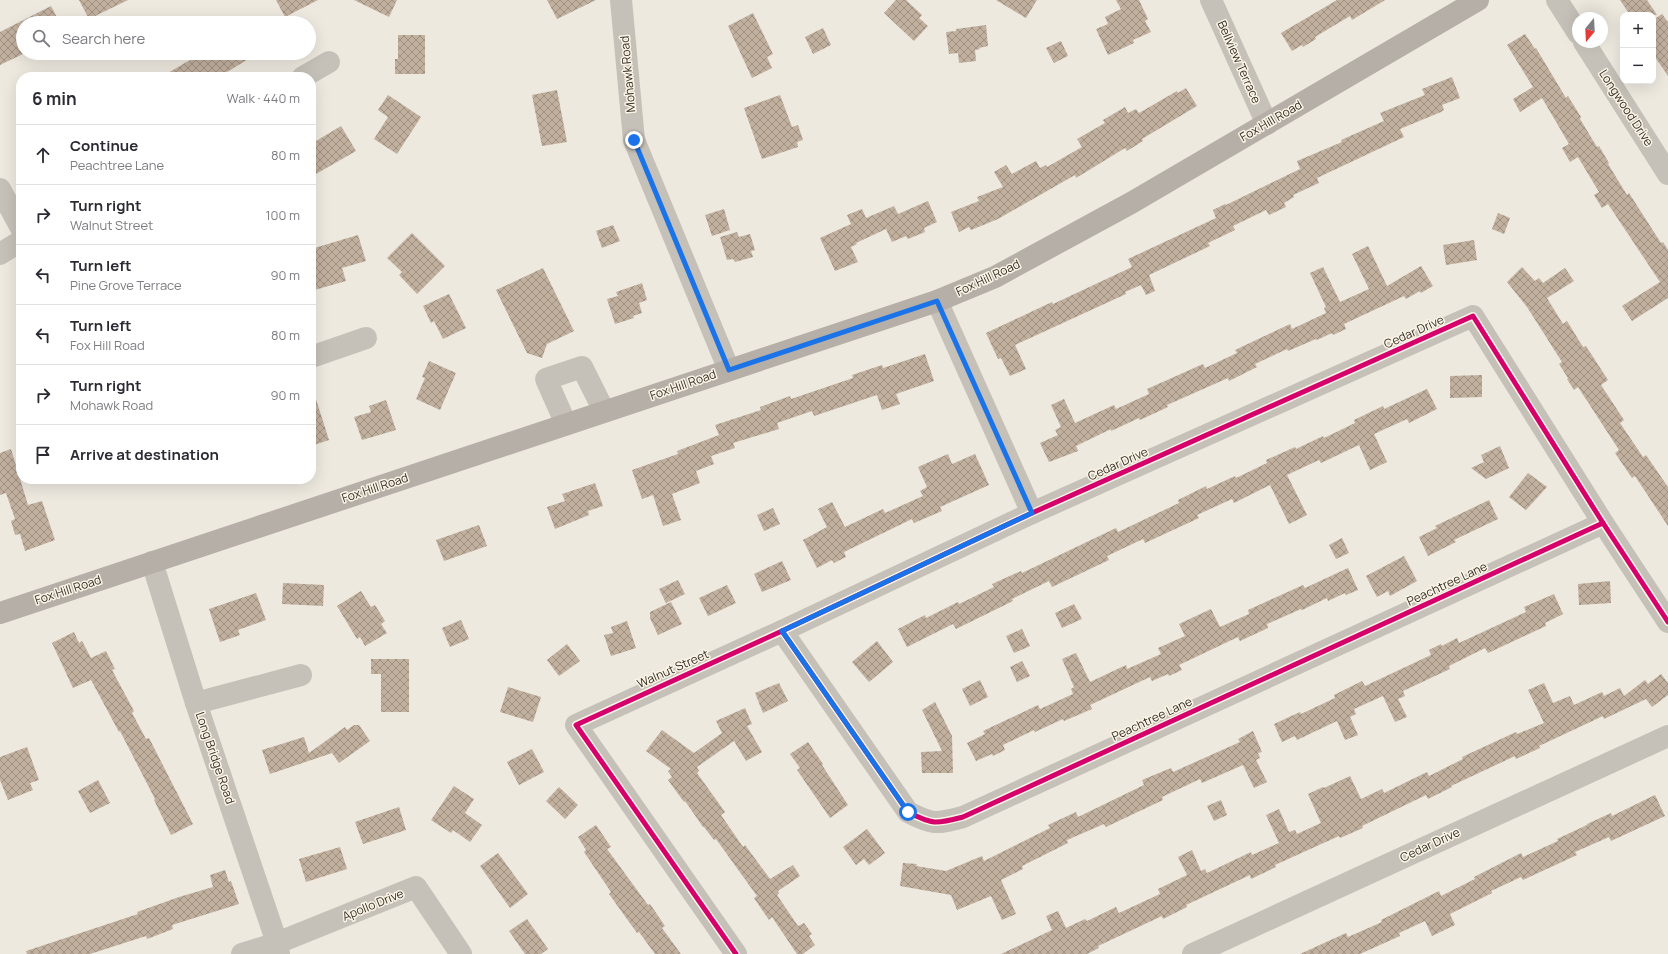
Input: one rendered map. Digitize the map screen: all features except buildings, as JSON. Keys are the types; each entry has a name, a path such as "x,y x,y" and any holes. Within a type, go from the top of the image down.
{"main road":[{"name":"Fox Hill Road","path":"0,613 937,301 995,277 1131,203 1478,0"}],"street":[{"name":"Mohawk Road","path":"621,0 634,140 729,370"},
{"name":"Bellview Terrace","path":"1211,0 1267,124"},
{"path":"1557,0 1572,24"},
{"name":"Longwood Drive","path":"1588,48 1668,174"},
{"path":"312,72 329,62"},
{"path":"0,189 16,219"},
{"path":"0,254 16,244"},
{"path":"937,301 1032,513"},
{"name":"Cedar Drive","path":"1032,513 1474,316 1603,523 1668,622"},
{"path":"316,355 366,338"},
{"path":"566,424 546,379 582,366 604,411"},
{"name":"Walnut Street","path":"736,954 576,725 782,631 1032,513"},
{"name":"Peachtree Lane","path":"782,631 908,812 926,822 942,822 963,817 1603,523"},
{"name":"Long Bridge Road","path":"152,562 196,703 278,948"},
{"path":"196,703 301,675"},
{"name":"Cedar Drive","path":"1192,954 1668,736"},
{"name":"Apollo Drive","path":"278,948 416,887 461,954"},
{"path":"242,954 278,948"}],"cycle path":[{"path":"736,954 576,725 782,631 1032,513 1473,316 1603,523 1668,622"},
{"path":"782,631 908,812 929,821 940,822 963,817 1603,523"}],"route":[{"path":"634,140 729,370 937,301 1032,513 782,631 908,812"}]}
